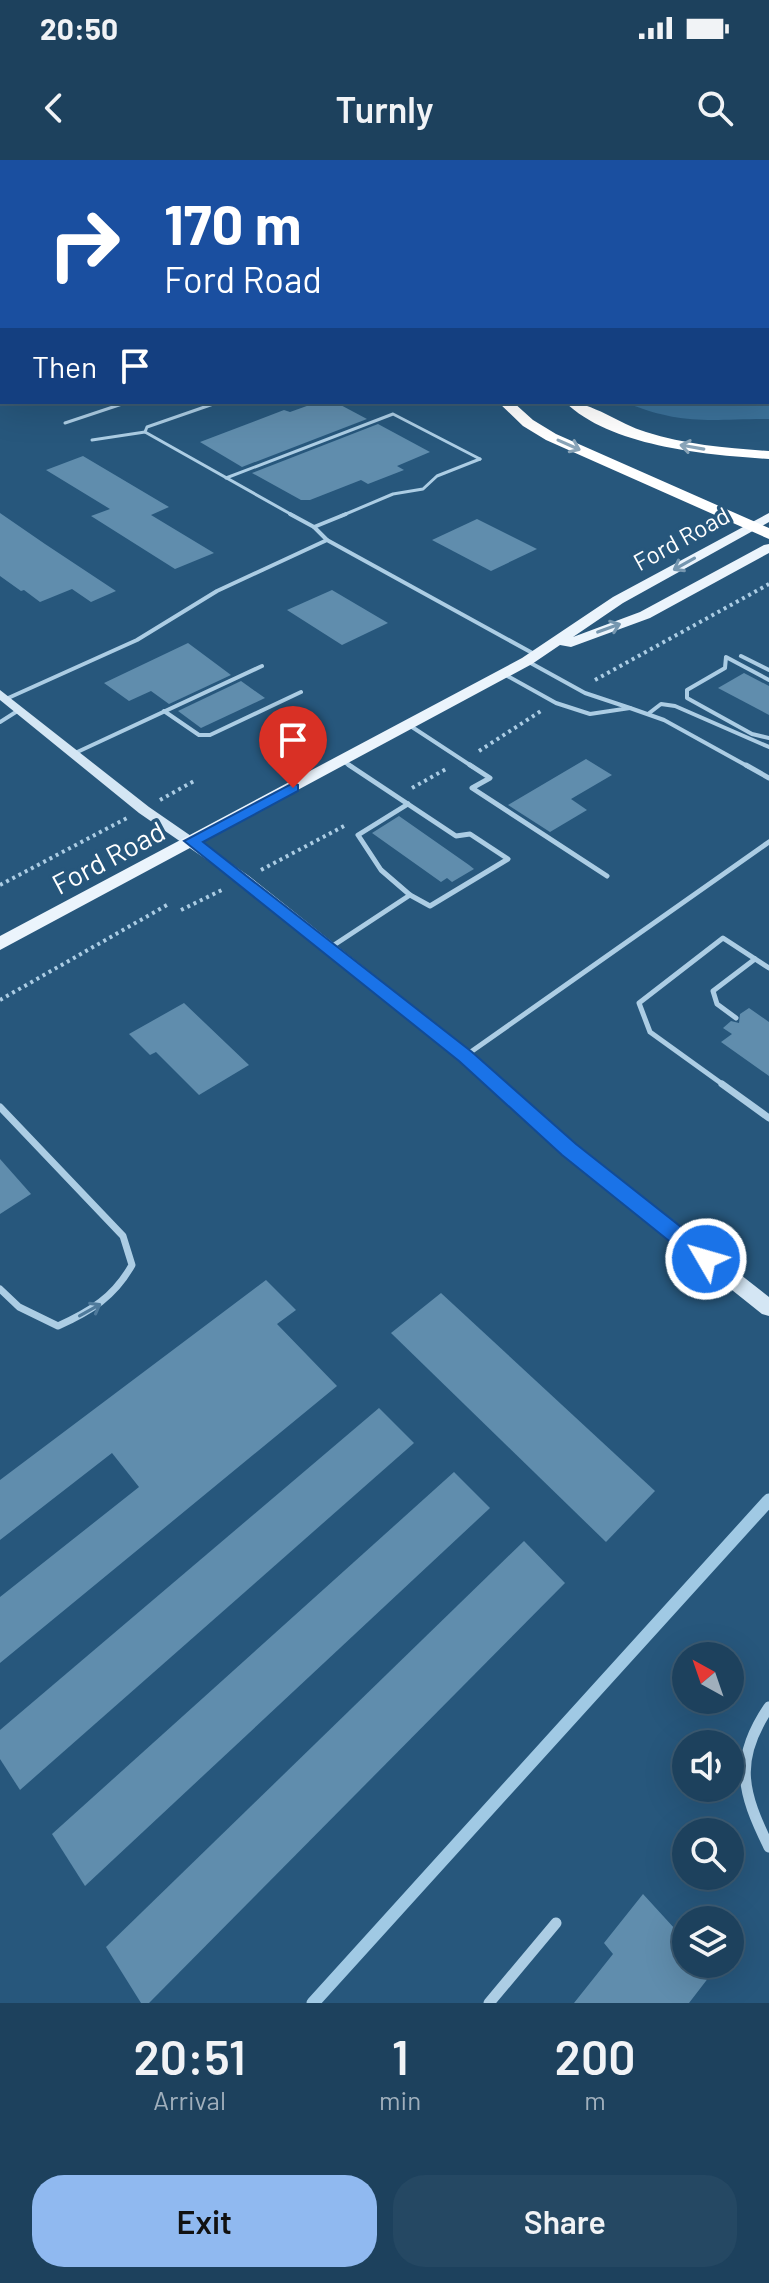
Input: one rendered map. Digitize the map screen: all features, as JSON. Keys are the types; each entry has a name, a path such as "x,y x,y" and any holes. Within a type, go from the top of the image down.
{"highway":[{"path":"507,404 528,423 551,437 769,534"},
{"path":"575,404 598,418 650,438 723,452 769,455"}],"main road":[{"name":"Ford Road","path":"0,944 504,674 618,600 769,517"},
{"name":"Ford Road","path":"532,658 645,615 769,548"},
{"path":"3,697 144,810 244,879 465,1056 569,1150 769,1308"}],"street":[{"path":"769,1707 751,1730 743,1756 744,1780 769,1847"},
{"path":"489,2003 556,1923"}],"lane":[{"path":"65,423 122,404"},
{"path":"145,432 147,427 213,404"},
{"path":"393,414 394,404"},
{"path":"226,478 393,414 480,459 437,476 423,489 393,494 314,527"},
{"path":"92,440 145,432 314,527 327,540 532,658 585,693 664,720 769,778"},
{"path":"3,697 137,640 217,591 327,540"},
{"path":"741,656 769,670"},
{"path":"769,680 726,657 725,668 687,690 687,698 752,734 769,738"},
{"path":"73,754 164,711 195,700 262,666"},
{"path":"504,674 556,703 590,714 630,708"},
{"path":"164,711 199,735 210,735 301,692"},
{"path":"648,714 661,704 676,704 752,744 769,747"},
{"path":"244,708 255,714"},
{"path":"0,722 19,710"},
{"path":"222,718 232,725"},
{"path":"409,725 490,778 472,788 607,876"},
{"path":"343,761 408,804 456,836 470,834 508,859 430,906 410,895 381,870 358,835 408,804"},
{"path":"465,1056 769,842"},
{"path":"328,949 410,895"},
{"path":"769,968 723,938 639,1003 650,1032 769,1118"},
{"path":"736,1018 717,1004 713,991 755,959"},
{"path":"0,1107 123,1236 132,1265 118,1293 91,1311 58,1326 33,1316 8,1299 0,1289"}],"path":[{"path":"0,885 194,781"},
{"path":"0,1000 167,905"}],"shaded area":[{"path":"629,404 769,404 769,419 680,418"}],"building":[{"path":"312,404 339,404 367,419 242,467 200,442 284,410 290,412"},
{"path":"378,424 430,452 397,466 404,470 368,484 361,480 310,500 301,500 252,473"},
{"path":"83,456 169,507 151,515 214,553 175,569 91,516 110,509 46,470"},
{"path":"0,513 116,591 91,602 72,589 40,602 21,591 0,576"},
{"path":"477,519 537,549 491,571 432,540"},
{"path":"332,590 388,623 342,645 287,610"},
{"path":"188,643 231,675 169,704 151,691 129,701 104,683"},
{"path":"744,673 769,686 769,715 718,688"},
{"path":"241,681 265,698 201,728 178,711"},
{"path":"586,759 612,775 571,799 587,810 550,832 508,805"},
{"path":"399,816 474,869 452,882 447,878 441,882 372,833"},
{"path":"184,1003 249,1065 199,1095 156,1052 150,1055 129,1034"},
{"path":"749,1008 769,1022 769,1076 721,1042 732,1034 723,1028 731,1021 739,1023 740,1014"},
{"path":"0,1159 31,1194 0,1214"},
{"path":"266,1280 296,1310 277,1324 337,1386 0,1663 0,1597 139,1487 112,1453 0,1540 0,1480"},
{"path":"441,1293 655,1491 606,1542 391,1333"},
{"path":"379,1408 414,1443 20,1790 0,1759 0,1730"},
{"path":"454,1472 490,1508 85,1886 52,1834"},
{"path":"524,1541 565,1583 149,2003 141,2003 106,1947"},
{"path":"643,1894 672,1926 672,1978 708,1978 689,2003 574,2003 613,1954 604,1943"}],"waterway":[{"path":"313,2003 769,1500"}],"route":[{"path":"293,788 192,841 465,1056 569,1150 706,1259"}]}
